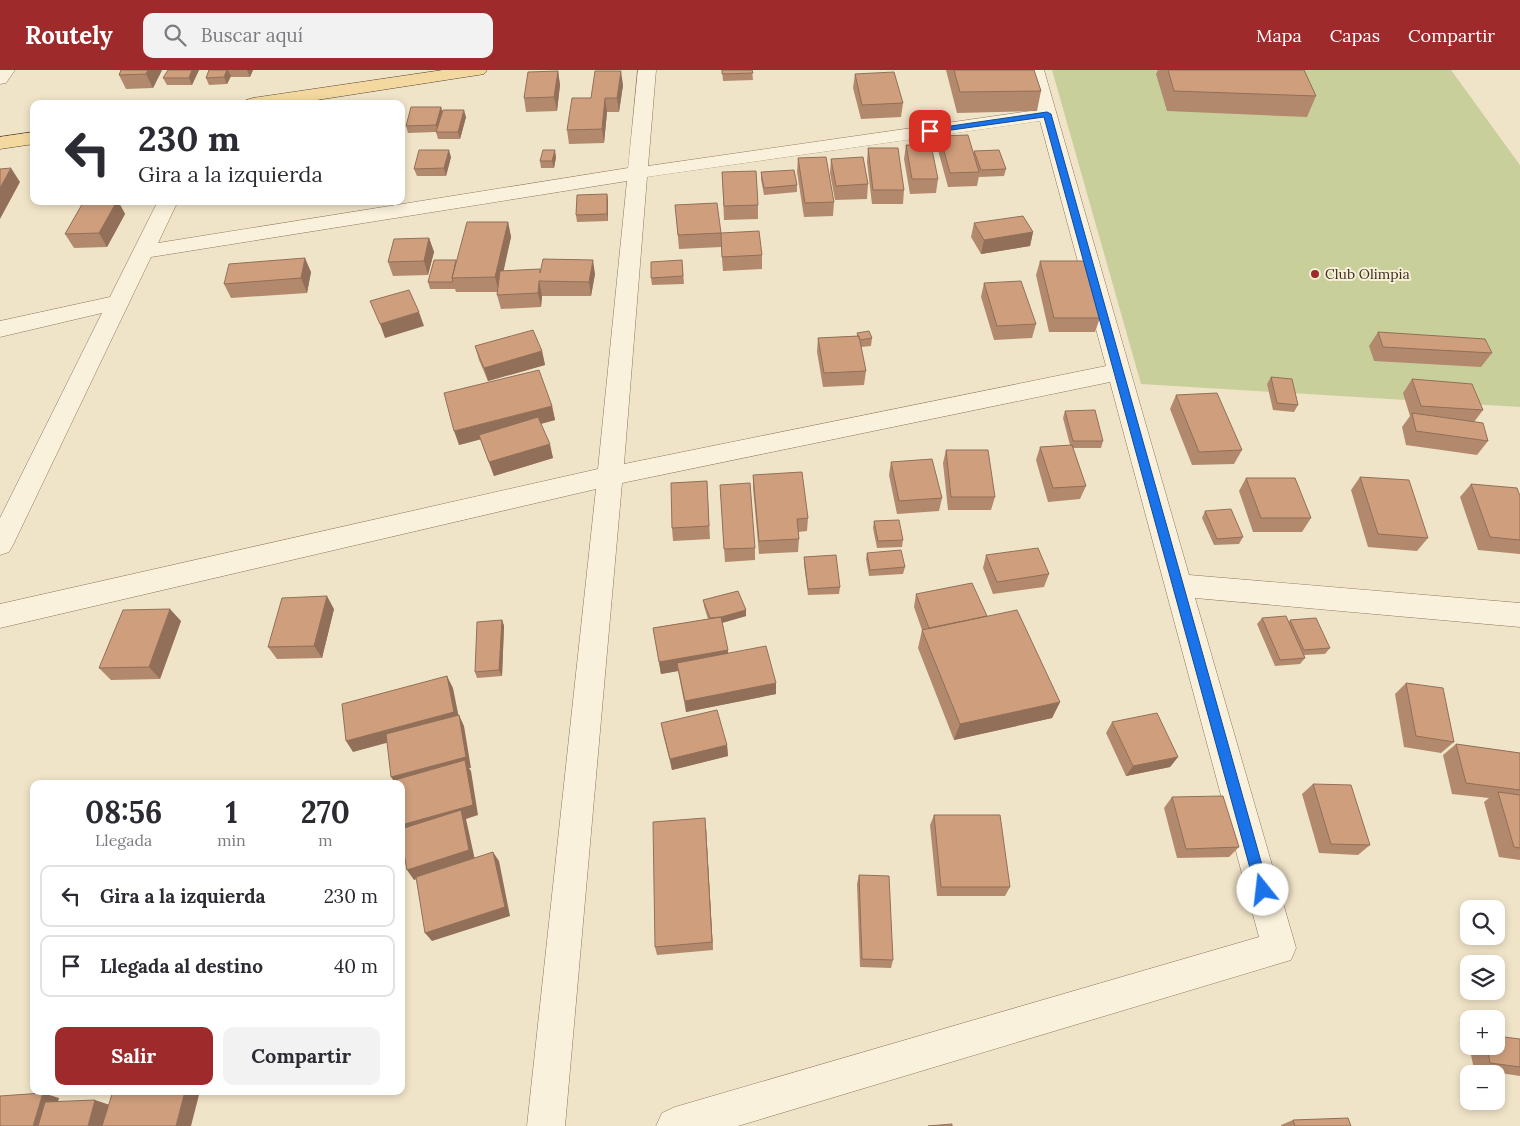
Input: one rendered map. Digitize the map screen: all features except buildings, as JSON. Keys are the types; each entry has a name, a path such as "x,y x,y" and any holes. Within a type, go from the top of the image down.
{"main road":[{"path":"279,100 478,70"},
{"path":"0,143 30,139"}],"street":[{"path":"0,79 6,70"},
{"path":"546,1126 610,476 647,70"},
{"path":"675,1126 1279,948 1035,70"},
{"path":"143,252 637,173 1047,114"},
{"path":"0,545 166,205"},
{"path":"0,329 118,302"},
{"path":"0,616 610,476 1118,372"},
{"path":"1178,584 1520,615"}],"green space":[{"name":"Club Olimpia","path":"1052,70 1451,70 1520,165 1520,407 1141,384"}],"place":[{"name":"Club Olimpia","path":"1315,274"}],"route":[{"path":"930,131 1047,114 1263,890"}]}
